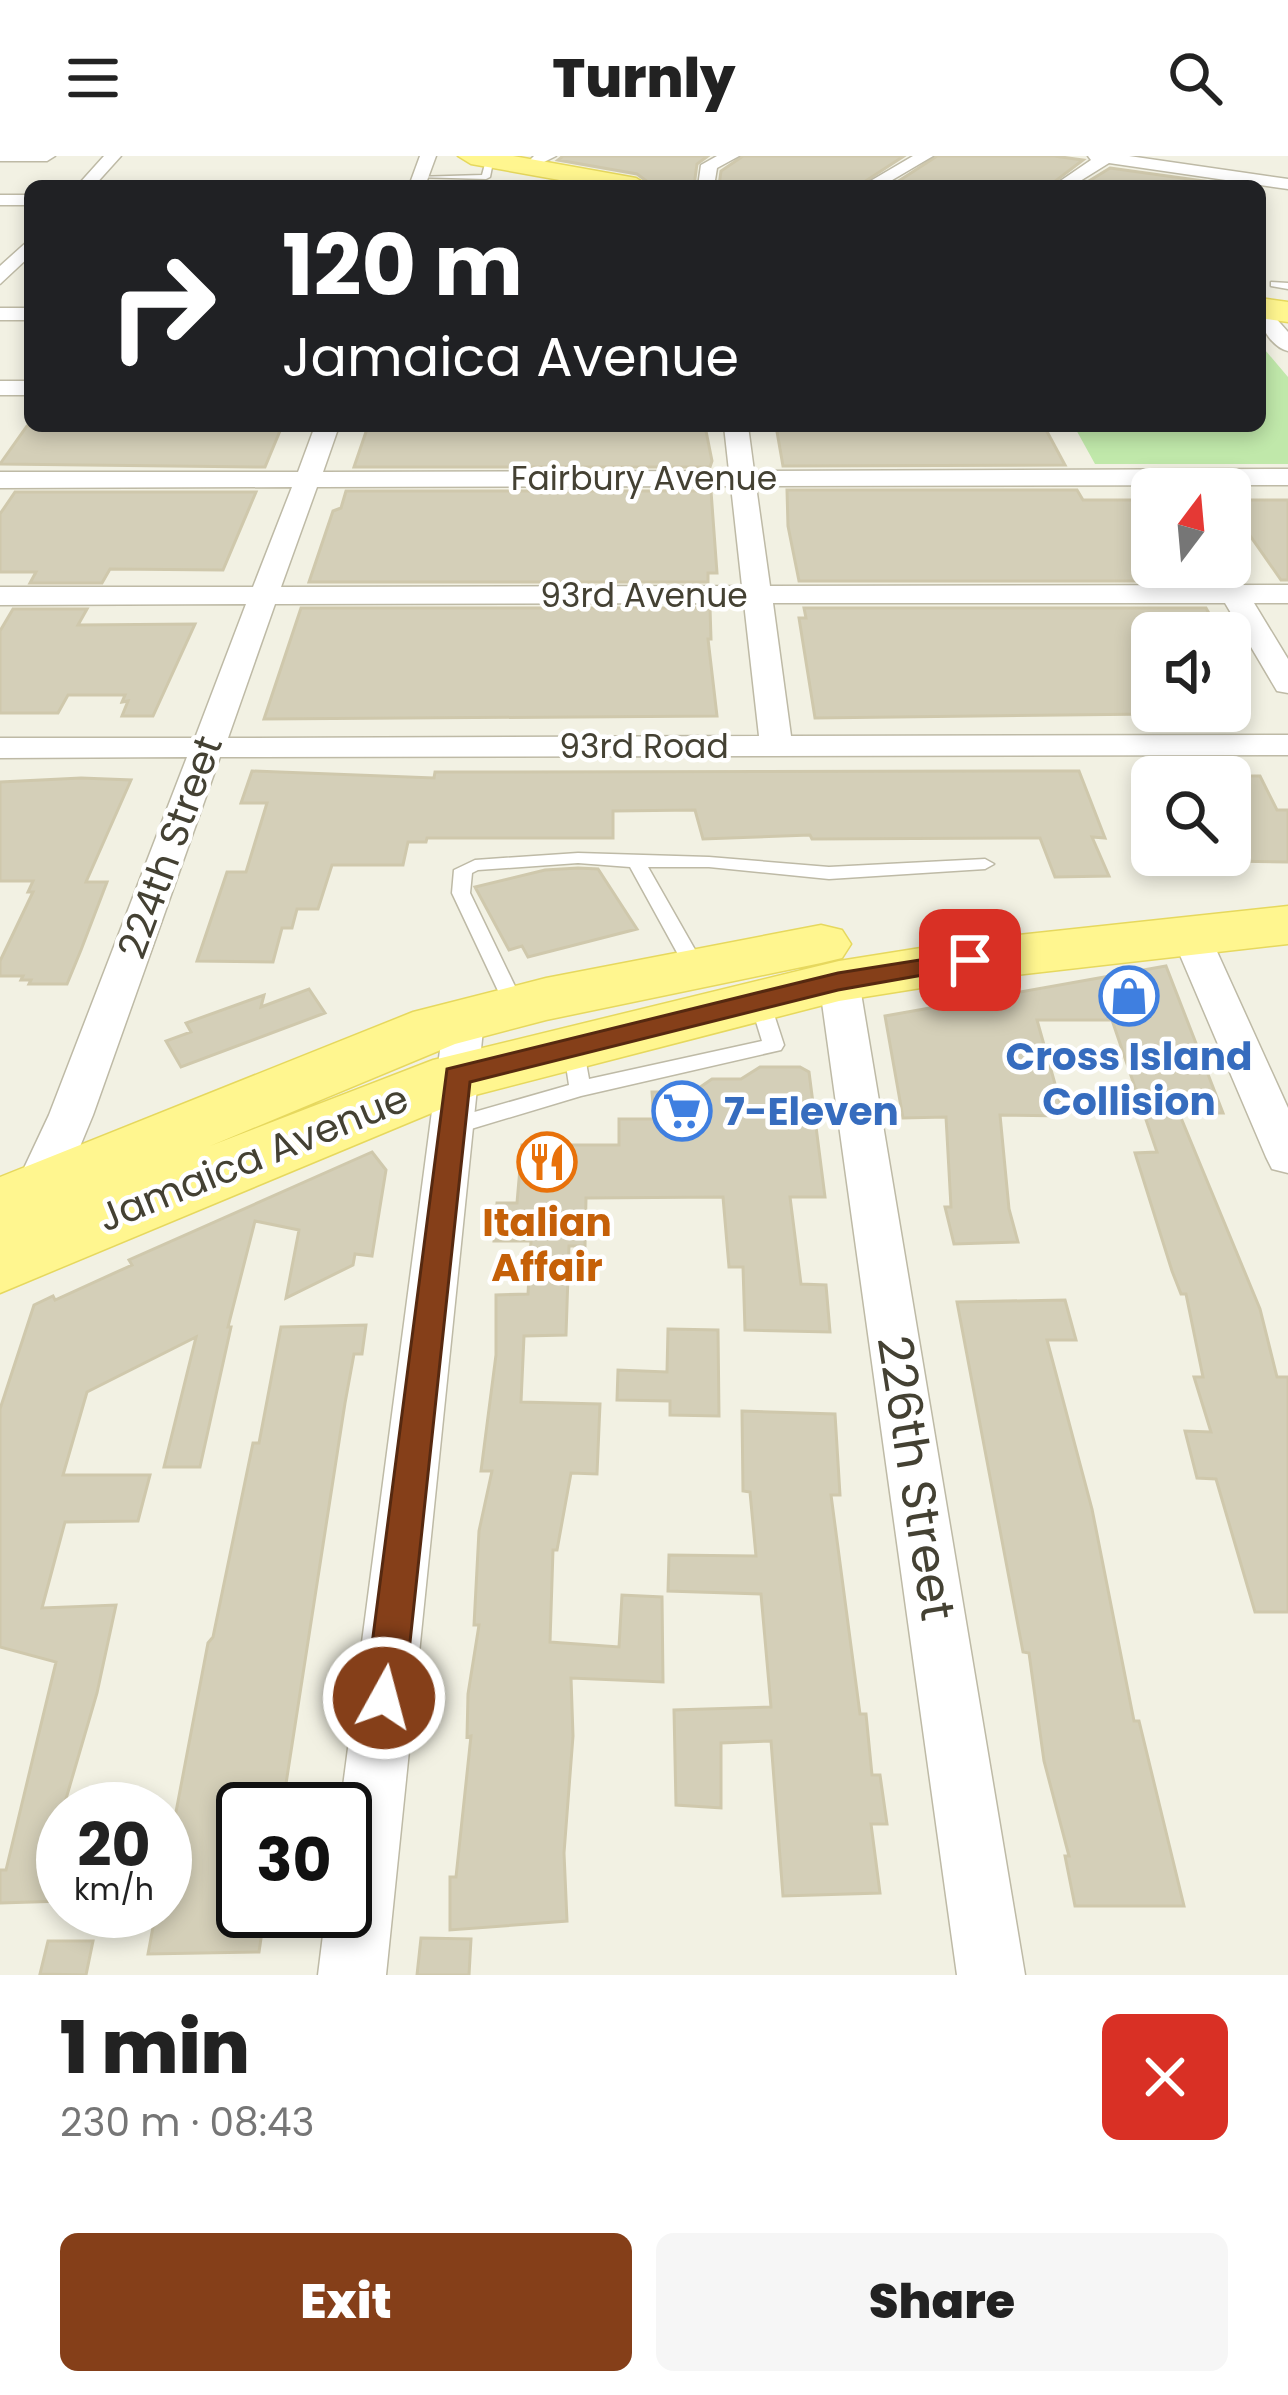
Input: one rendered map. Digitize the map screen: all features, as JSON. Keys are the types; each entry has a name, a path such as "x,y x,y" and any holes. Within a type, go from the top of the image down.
{"main road":[{"path":"471,156 525,158 626,180"},
{"path":"525,158 626,180"},
{"name":"Jamaica Avenue","path":"20,1199 362,1054 607,1060 701,1015 820,944 1070,908 1288,886"},
{"name":"Jamaica Avenue","path":"0,1263 472,1057 701,1015 838,982 970,960 1288,926"}],"street":[{"path":"0,156 47,156"},
{"path":"91,180 113,156"},
{"path":"707,180 709,165 730,156"},
{"path":"881,180 925,156"},
{"path":"1096,156 1241,180"},
{"path":"1070,180 1107,157"},
{"path":"1263,180 1288,160"},
{"path":"0,278 24,253"},
{"path":"1273,311 1288,345"},
{"name":"224th Street","path":"0,1263 20,1199 208,747 325,432"},
{"path":"737,432 776,746"},
{"name":"Fairbury Avenue","path":"0,480 1288,477"},
{"name":"93rd Avenue","path":"0,596 1288,593"},
{"path":"1234,594 1288,684"},
{"name":"93rd Road","path":"0,748 1288,745"},
{"path":"1190,934 1288,1157"},
{"name":"226th Street","path":"838,982 991,1975"},
{"path":"352,1975 472,1057"}],"lane":[{"path":"445,180 486,177 488,166 525,158"},
{"path":"1273,311 1288,286"},
{"path":"472,1057 461,893 464,870 496,861 578,858 709,862 830,873 986,863"},
{"path":"636,862 701,1015"}],"green space":[{"path":"1266,351 1288,377 1288,464 1095,464 1077,432 1266,432"}],"building":[{"path":"563,156 708,156 697,164 695,180 645,180 637,174 558,160"},
{"path":"743,156 904,156 867,180 720,180 721,171"},
{"path":"937,156 1083,160 1057,180 900,180"},
{"path":"1110,168 1196,180 1091,180"},
{"path":"24,430 280,432 265,467 0,464"},
{"path":"366,432 706,432 712,461 710,467 354,467"},
{"path":"777,432 1047,432 1065,465 783,466"},
{"path":"787,490 1077,490 1083,500 1131,500 1131,581 799,581 788,526"},
{"path":"346,491 711,491 717,573 708,573 708,582 309,582 333,511 341,508"},
{"path":"15,492 256,492 223,570 110,569 102,583 30,583 36,572 0,572 0,514"},
{"path":"1251,500 1288,500 1288,580 1281,580 1251,537"},
{"path":"301,608 710,608 708,639 717,716 264,719"},
{"path":"804,608 1206,608 1208,612 1131,612 1131,714 815,718 799,618 806,618"},
{"path":"13,609 87,609 78,625 195,624 153,716 122,716 128,701 122,702 125,695 68,695 58,713 0,713 0,631"},
{"path":"252,771 434,778 435,772 1079,771 1105,838 1092,837 1109,876 1055,877 1040,838 812,839 810,835 703,839 695,810 613,811 613,838 427,838 426,842 408,842 403,865 332,865 318,909 297,909 292,928 282,928 273,962 197,961 227,872 246,872 267,803 241,803"},
{"path":"1251,776 1260,776 1277,810 1288,810 1288,862 1251,861"},
{"path":"131,780 86,882 107,882 81,950 67,984 29,984 31,980 21,980 23,976 0,976 0,961 33,892 28,892 33,881 0,881 0,782"},
{"path":"598,869 637,929 528,957 522,946 509,950 475,887 545,870"},
{"path":"1166,966 1223,1113 1179,1113 1260,1309 1277,1377 1288,1377 1288,1612 1255,1612 1216,1479 1197,1478 1185,1431 1211,1432 1194,1377 1203,1377 1186,1294 1181,1294 1172,1271 1135,1153 1157,1152 1112,1020 1037,1020 1064,1116 1000,1115 1009,1209 1018,1242 954,1244 945,1207 951,1207 946,1117 903,1118 885,1016"},
{"path":"309,989 325,1013 181,1067 166,1041 191,1032 186,1023 264,995 261,1007"},
{"path":"760,1067 800,1067 809,1072 825,1197 790,1197 801,1284 826,1285 830,1332 745,1330 743,1267 729,1267 723,1197 586,1198 585,1246 569,1246 566,1335 524,1336 521,1402 600,1404 597,1474 571,1473 557,1550 553,1550 550,1642 619,1647 622,1595 662,1597 663,1682 571,1678 573,1736 564,1853 567,1921 450,1930 450,1877 456,1877 471,1736 467,1737 468,1694 479,1625 474,1625 479,1531 492,1471 481,1471 496,1355 496,1295 528,1294 531,1241 494,1241 497,1203 517,1203 522,1145 619,1145 619,1119 654,1119 652,1092 693,1092 712,1079 741,1079"},
{"path":"372,1152 386,1170 372,1256 355,1254 353,1265 286,1298 299,1230 255,1221 200,1467 164,1467 196,1337 87,1392 63,1475 150,1475 138,1521 65,1522 42,1608 116,1605 71,1782 36,1782 36,1902 0,1903 0,1870 6,1870 56,1662 0,1647 0,1409 34,1305 132,1265 129,1260"},
{"path":"1065,1300 1076,1340 1047,1340 1092,1509 1134,1721 1139,1721 1184,1906 1075,1906 1065,1856 1069,1856 1044,1761 1029,1653 1023,1652 957,1302"},
{"path":"366,1325 362,1354 354,1354 345,1403 286,1782 216,1782 216,1938 261,1938 259,1952 148,1954 151,1938 192,1938 192,1782 182,1782 208,1643 253,1443 259,1443 281,1327"},
{"path":"668,1329 718,1330 719,1416 670,1415 670,1401 617,1400 618,1370 667,1372"},
{"path":"742,1411 835,1414 840,1495 831,1495 860,1714 866,1714 872,1775 880,1775 887,1824 871,1824 880,1893 783,1896 771,1741 721,1743 721,1808 676,1805 674,1710 771,1707 761,1594 668,1591 669,1555 756,1556 750,1492 743,1491"},
{"path":"421,1938 471,1939 469,1975 417,1975"},
{"path":"48,1941 93,1941 86,1975 40,1974"}],"place":[{"name":"Cross Island Collision","path":"1129,996"},
{"name":"7-Eleven","path":"682,1111"},
{"name":"Italian Affair","path":"547,1162"}],"route":[{"path":"384,1698 457,1076 838,982 970,960"}]}
